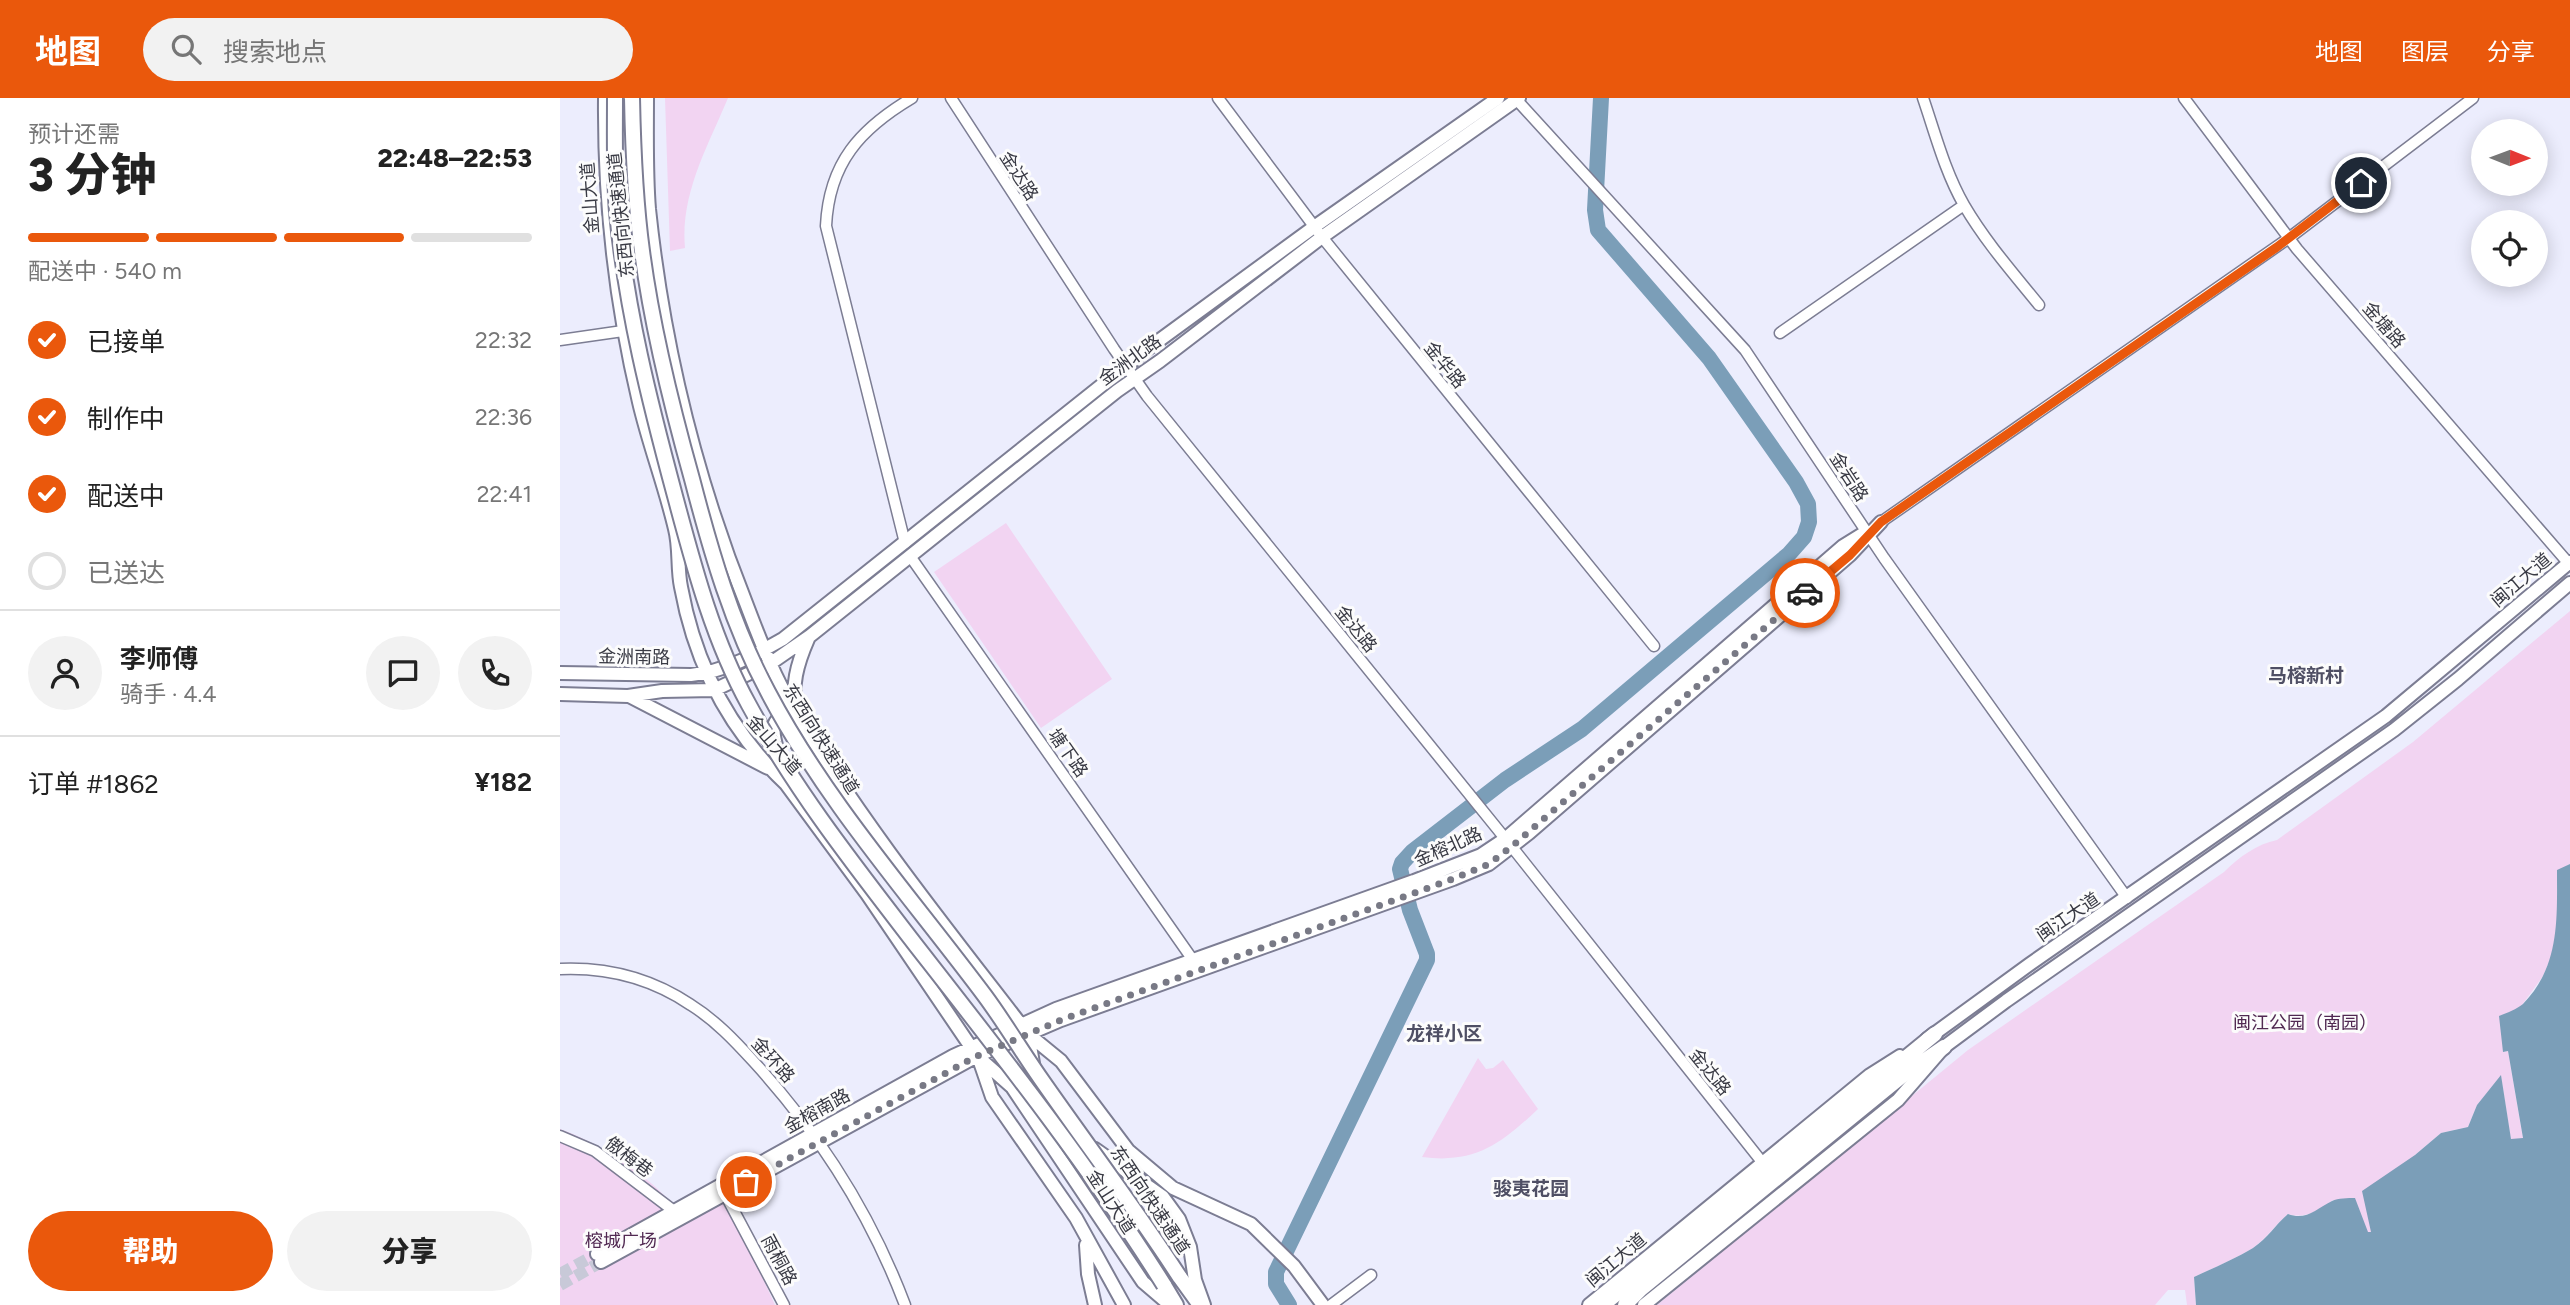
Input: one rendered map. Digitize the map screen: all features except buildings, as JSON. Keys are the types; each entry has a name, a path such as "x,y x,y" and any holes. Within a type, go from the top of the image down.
{"highway":[{"name":"东西向快速通道","path":"615,98 614,162 618,222 628,296 650,402 715,631 748,704 839,845 1109,1200 1176,1305"},
{"name":"东西向快速通道","path":"632,98 634,173 642,253 669,397 712,555 736,622 768,692 807,757 858,831 987,999 1041,1079 1123,1191 1179,1276 1202,1305"},
{"path":"1603,1305 1902,1076 1940,1041"},
{"path":"1625,1305 1798,1154"}],"main road":[{"name":"金山大道","path":"605,98 604,162 607,211 623,331 642,416 675,529 684,603 714,690 733,724 786,784 867,894 974,1051 1012,1087 1143,1282 1170,1305"},
{"name":"金山大道","path":"647,98 649,207 660,290 681,392 714,516 771,663 796,713 859,810 1025,1029 1035,1076 1073,1128 1103,1156 1163,1197 1179,1219 1190,1247 1202,1305"},
{"name":"金洲北路","path":"765,649 907,550 1134,379 1318,232 1498,98"},
{"name":"金洲北路","path":"714,690 771,663 810,636 907,550 1126,366 1517,98"},
{"path":"675,529 714,516"},
{"name":"金榕北路","path":"1025,1029 1056,1009 1196,965 1415,886 1489,864 1508,843 1850,555 1881,522"},
{"name":"闽江大道","path":"1644,1305 1898,1100 1940,1041 2030,964 2396,709 2570,563"},
{"name":"闽江大道","path":"1589,1305 1870,1074 1940,1041 2006,1001 2394,730 2570,583"},
{"path":"786,784 773,735 774,724 780,717 796,713 793,700 794,676 810,636"},
{"name":"金洲南路","path":"560,673 691,675 707,673 765,649"},
{"path":"560,694 628,696 662,691 714,690"},
{"path":"628,696 770,769"},
{"path":"1025,1029 1061,1061 1163,1197"},
{"name":"金榕南路","path":"816,1138 725,1194 599,1258 674,1211 816,1138 974,1051 1025,1029"},
{"path":"974,1051 992,1097 1076,1218 1124,1305"},
{"path":"1129,1151 1173,1188 1251,1224 1294,1266 1323,1305"},
{"path":"1076,1218 1087,1248 1088,1274 1095,1305"}],"street":[{"name":"塘下路","path":"912,98 886,113 853,144 840,166 831,190 826,226 907,550 1196,965"},
{"name":"金达路","path":"951,98 1134,379 1762,1162"},
{"name":"金华路","path":"1218,98 1318,232 1654,646"},
{"name":"金岩路","path":"1517,98 1745,350 1868,533 2127,898"},
{"path":"1923,98 1951,177 1964,205 1984,236 2039,305"},
{"name":"金塘路","path":"2184,98 2289,238 2570,563"},
{"name":"金榕北路","path":"1881,522 2289,238 2473,98"},
{"path":"1780,333 1964,205"},
{"path":"560,340 623,331"},
{"name":"金环路","path":"560,969 621,973 691,1004 710,1018 749,1057 816,1138 872,1229 905,1305"},
{"name":"傲梅巷","path":"560,1136 595,1150 674,1211"},
{"name":"雨桐路","path":"725,1194 784,1305"},
{"path":"1331,1305 1371,1275"}],"green space":[{"path":"665,98 728,98 691,189 685,248 670,251"},
{"path":"1006,523 1112,679 1041,728 934,572"},
{"name":"闽江公园（南园）","path":"2570,611 2570,864 2557,871 2554,951 2543,976 2522,1005 2504,1052 2508,1051 2523,1139 2511,1140 2501,1076 2477,1105 2468,1127 2441,1133 2415,1155 2371,1232 2368,1233 2333,1200 2312,1213 2288,1214 2253,1248 2194,1277 2196,1305 2187,1305 2185,1290 2168,1290 2155,1305 1657,1305 1968,1050 2224,872 2242,856 2277,840 2413,742"},
{"path":"1478,1058 1486,1069 1493,1068 1503,1060 1538,1109 1512,1132 1486,1149 1457,1157 1422,1157"},
{"name":"榕城广场","path":"560,1129 602,1149 643,1177 669,1200 683,1225 722,1202 755,1261 775,1305 560,1305"}],"water":[{"path":"2570,864 2570,1305 2196,1305 2194,1277 2253,1248 2288,1214 2306,1215 2334,1200 2355,1198 2368,1232 2371,1232 2362,1191 2415,1155 2441,1133 2468,1127 2477,1105 2501,1075 2511,1139 2523,1138 2508,1051 2503,1052 2499,1016 2523,1004 2544,974 2554,941 2557,870"}],"waterway":[{"path":"1289,1305 1276,1284 1276,1272 1427,960 1410,910 1400,869 1402,863 1413,851 1505,780 1582,729 1789,554 1804,537 1809,522 1808,504 1796,482 1709,358 1598,230 1595,210 1601,98"}],"tunnel":[{"path":"560,1274 597,1254"},
{"path":"560,1285 601,1262"}],"way so far":[{"path":"746,1182 977,1056 1061,1020 1489,864 1548,817 1805,593"}],"district":[{"name":"马榕新村","path":"2306,675"},
{"name":"龙祥小区","path":"1444,1033"},
{"name":"骏夷花园","path":"1531,1188"}],"route":[{"path":"1805,593 1850,555 1881,522 2300,231 2361,183"}]}
